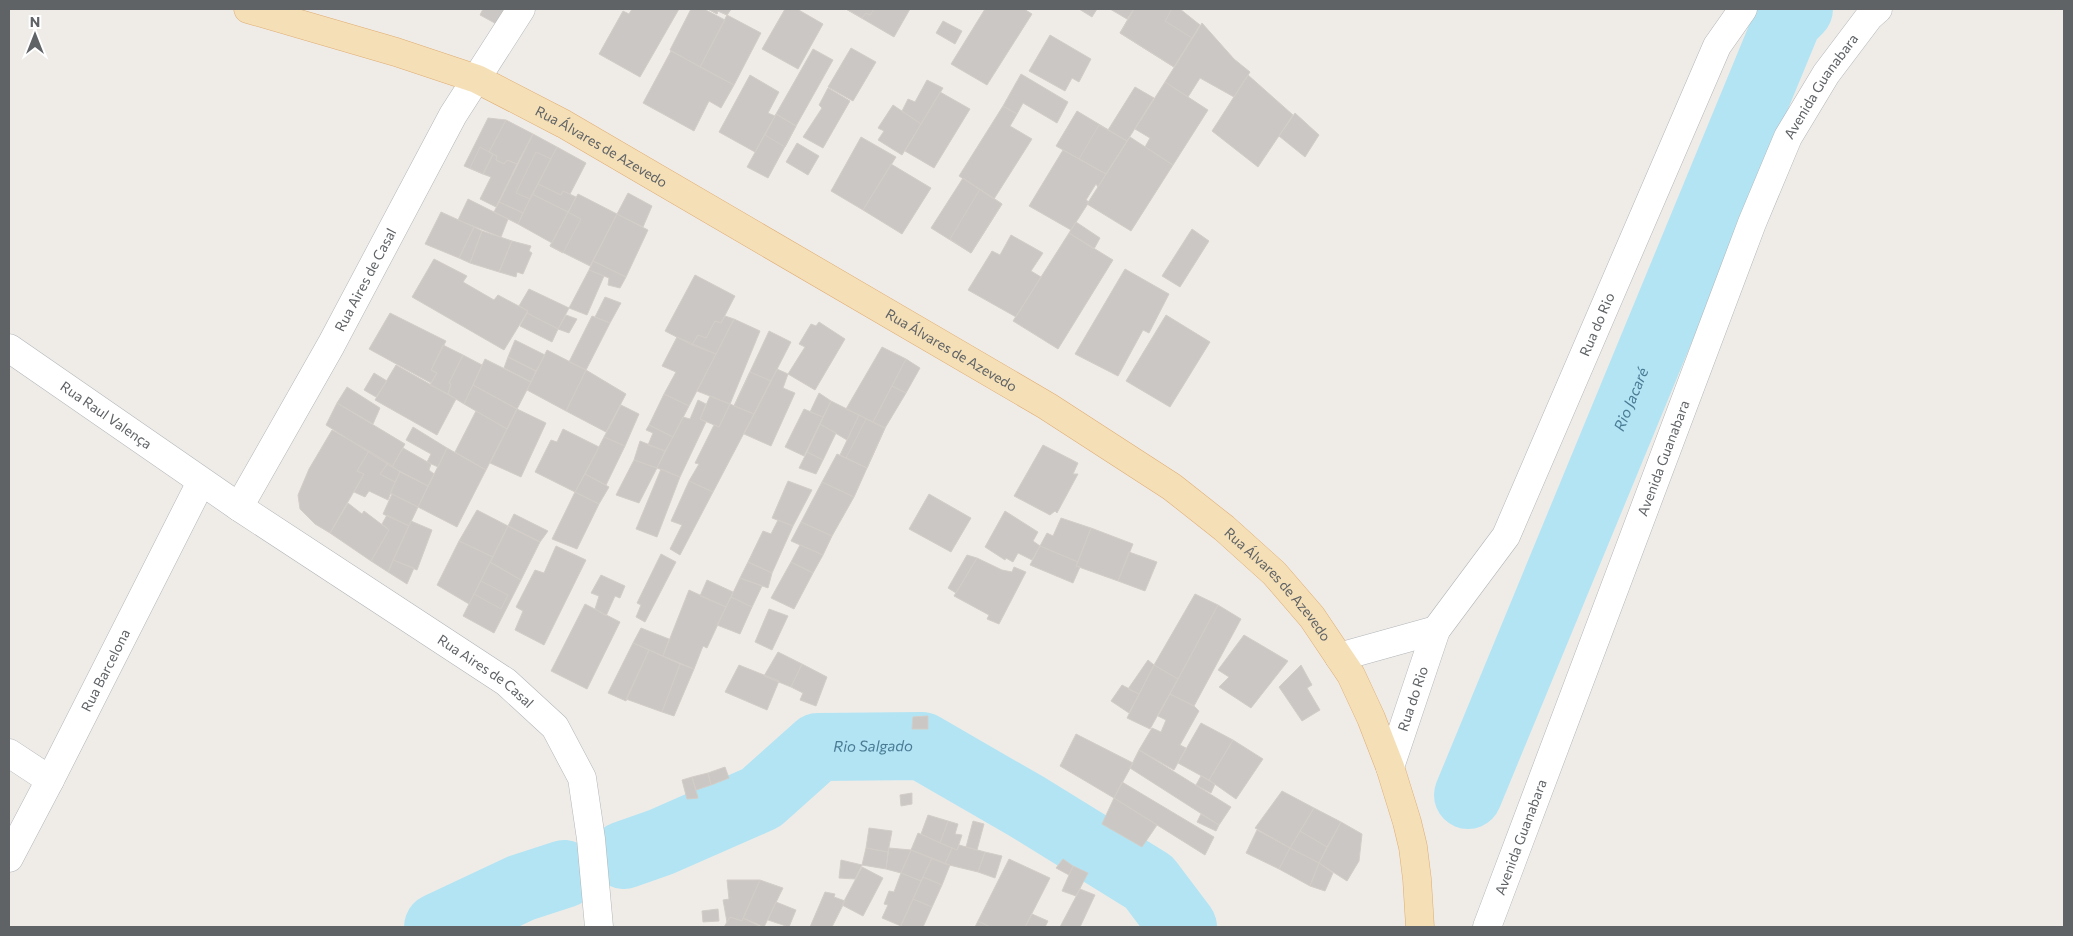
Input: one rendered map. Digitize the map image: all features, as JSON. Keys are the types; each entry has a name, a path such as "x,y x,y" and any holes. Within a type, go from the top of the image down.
{"main road":[{"name":"Rua Álvares de Azevedo","path":"248,9 396,52 477,79 564,124 1038,400 1172,487 1224,528 1274,573 1312,617 1351,675 1371,718 1390,767 1407,822 1413,847 1417,879 1420,927"}],"street":[{"name":"Rua Aires de Casal","path":"238,507 331,346 453,115 521,9"},
{"name":"Rua do Rio","path":"1390,767 1436,630 1506,536 1717,46 1743,9"},
{"name":"Avenida Guanabara","path":"1487,927 1752,224 1788,137 1826,74 1869,17 1878,9"},
{"name":"Rua Raul Valença","path":"9,348 201,482"},
{"name":"Rua Aires de Casal","path":"201,482 506,682 555,727 582,778 592,839 599,927"},
{"name":"Rua Barcelona","path":"9,858 201,482"},
{"path":"1339,657 1436,630"},
{"path":"9,753 50,780"}],"building":[{"path":"483,9 511,9 502,27 480,15"},
{"path":"632,9 679,9 640,77 599,54 623,11 629,14"},
{"path":"691,9 704,9 725,20 700,67 670,50"},
{"path":"708,9 731,9 727,15 718,11 717,14"},
{"path":"708,9 731,9 727,15 718,11 717,14"},
{"path":"785,9 797,9 823,24 798,69 762,49"},
{"path":"846,9 874,9 870,15 866,13 862,18"},
{"path":"846,9 910,9 894,37"},
{"path":"985,9 1024,9 1032,14 987,85 951,64"},
{"path":"1079,9 1097,9 1092,17"},
{"path":"1110,9 1134,9 1127,19"},
{"path":"1134,9 1172,9 1165,21 1192,38 1174,67 1120,33"},
{"path":"1134,9 1180,9 1200,25 1174,67 1120,33"},
{"path":"727,15 761,33 734,85 700,67"},
{"path":"943,21 962,31 955,44 936,33"},
{"path":"1202,23 1234,59 1250,72 1234,97 1200,78 1188,97 1165,82"},
{"path":"1050,35 1091,59 1079,82 1072,78 1065,91 1029,71"},
{"path":"851,48 876,62 853,101 828,87"},
{"path":"813,49 833,60 796,126 776,114"},
{"path":"671,51 734,85 721,108 709,101 694,131 643,103"},
{"path":"1021,74 1068,102 1057,123 1023,103 1017,114 1003,106"},
{"path":"750,75 779,92 768,113 775,116 755,152 719,132"},
{"path":"1248,75 1293,115 1258,167 1212,131"},
{"path":"927,80 943,88 921,124 902,111 908,99 915,102"},
{"path":"1165,82 1208,110 1173,165 1145,147 1150,138 1135,129"},
{"path":"1135,87 1154,98 1127,141 1108,130"},
{"path":"828,88 850,101 823,148 803,137 822,108 819,105"},
{"path":"940,92 970,109 934,168 905,151"},
{"path":"893,105 921,124 902,155 878,140 884,131 878,128"},
{"path":"1003,106 1017,114 1010,126 1032,139 994,199 959,176"},
{"path":"1077,111 1127,141 1106,174 1056,146"},
{"path":"1295,113 1319,135 1305,157 1279,136"},
{"path":"776,114 796,126 785,147 765,135"},
{"path":"776,114 796,126 768,178 747,167"},
{"path":"488,118 506,120 489,152 493,154 483,174 464,166"},
{"path":"506,120 533,134 517,164 507,160 504,164 496,160 497,156 489,152"},
{"path":"1099,125 1127,141 1106,174 1079,159"},
{"path":"533,134 557,147 523,213 499,202"},
{"path":"861,137 896,157 863,210 831,191"},
{"path":"1130,137 1173,165 1131,231 1087,204"},
{"path":"797,143 819,156 808,175 786,162"},
{"path":"480,147 493,154 483,174 470,168"},
{"path":"557,147 586,163 570,194 563,191 561,195 538,184"},
{"path":"1063,150 1106,174 1098,187 1096,184 1086,200 1089,202 1071,230 1029,206"},
{"path":"536,152 551,159 530,199 516,193"},
{"path":"493,154 497,156 496,160 504,164 507,160 517,164 496,207 480,199 491,177 483,174"},
{"path":"891,164 931,188 902,234 863,210"},
{"path":"963,178 1002,204 971,253 931,228"},
{"path":"538,184 561,195 563,191 576,197 568,212 532,194"},
{"path":"980,189 1002,204 971,253 950,239"},
{"path":"628,193 652,206 643,227 617,214"},
{"path":"532,194 568,212 552,243 518,224"},
{"path":"578,194 617,214 590,266 550,246"},
{"path":"468,199 508,219 501,237 458,220"},
{"path":"499,202 523,213 518,224 494,212"},
{"path":"441,212 474,227 459,258 425,244"},
{"path":"568,212 581,219 563,253 550,246"},
{"path":"617,214 648,230 626,277 593,261"},
{"path":"1076,222 1100,238 1094,249 1069,233"},
{"path":"474,227 482,231 470,263 459,258"},
{"path":"1192,229 1209,241 1180,287 1162,276"},
{"path":"482,231 512,241 499,272 470,263"},
{"path":"1069,233 1113,260 1058,349 1013,321"},
{"path":"1011,235 1043,253 1031,271 1041,277 1016,317 968,290 992,251 1000,255"},
{"path":"512,241 531,246 529,251 532,253 523,274 517,272 516,277 499,272"},
{"path":"434,259 467,276 463,282 494,300 498,295 528,311 504,350 412,297"},
{"path":"593,261 626,277 620,288 608,285 609,278 589,270"},
{"path":"1125,269 1169,294 1149,333 1143,330 1118,376 1075,354"},
{"path":"589,270 604,276 587,315 569,308"},
{"path":"695,275 735,296 721,323 715,321 706,338 698,335 692,345 665,331"},
{"path":"529,289 569,308 558,329 527,313 528,311 519,306"},
{"path":"605,297 621,303 610,323 595,317"},
{"path":"390,313 446,341 431,370 437,373 431,383 369,349"},
{"path":"527,313 558,329 552,342 520,326"},
{"path":"566,315 577,319 569,333 558,329"},
{"path":"1166,315 1210,342 1170,407 1126,381"},
{"path":"592,316 610,323 586,370 569,362"},
{"path":"725,316 734,319 716,354 692,345 698,335 706,338 715,321 721,323"},
{"path":"734,319 760,331 730,404 697,391"},
{"path":"819,322 845,339 815,390 788,374 805,347 799,344 811,324 816,326"},
{"path":"769,331 791,342 754,414 734,406"},
{"path":"677,337 716,354 689,406 664,394 676,372 662,366"},
{"path":"515,340 545,355 536,371 508,357"},
{"path":"443,345 463,355 449,383 451,384 448,394 430,385 437,373 431,370"},
{"path":"882,347 906,359 873,422 846,409"},
{"path":"547,350 586,370 566,411 527,390"},
{"path":"463,355 482,365 464,404 448,394 451,384 449,383"},
{"path":"508,357 536,371 531,382 504,368"},
{"path":"485,359 531,382 517,409 473,385"},
{"path":"906,359 920,368 906,393 892,386"},
{"path":"396,365 456,399 437,435 375,400"},
{"path":"777,369 788,374 783,388 795,393 771,446 744,434"},
{"path":"586,370 626,394 606,432 566,411"},
{"path":"750,372 771,381 754,414 734,406"},
{"path":"374,373 387,381 376,397 364,390"},
{"path":"473,385 517,409 507,429 464,404"},
{"path":"892,386 906,393 885,428 873,422"},
{"path":"347,387 380,408 373,424 337,403"},
{"path":"819,393 831,401 823,417 810,412"},
{"path":"664,394 689,406 673,437 649,425"},
{"path":"710,396 730,404 719,427 700,419"},
{"path":"698,400 706,404 700,419 706,422 680,477 657,468 683,417 690,419"},
{"path":"831,401 859,415 847,440 820,424"},
{"path":"337,403 405,444 392,467 326,425"},
{"path":"730,404 754,414 713,492 689,481 699,464 695,463 714,425 719,427"},
{"path":"621,405 639,414 625,446 604,437"},
{"path":"517,409 546,423 521,477 490,463"},
{"path":"804,409 823,417 804,456 785,447"},
{"path":"476,411 507,429 486,470 455,452"},
{"path":"859,415 885,428 867,468 840,455"},
{"path":"866,419 885,428 867,468 846,458"},
{"path":"820,424 836,433 823,460 807,452"},
{"path":"649,425 673,437 665,451 648,445 653,433 646,430"},
{"path":"413,427 447,448 438,467 427,462 431,454 406,440"},
{"path":"563,429 599,447 575,492 535,472 551,440 557,442"},
{"path":"332,430 369,451 357,471 364,474 330,533 315,524 300,509 298,495 309,469"},
{"path":"604,437 625,446 606,485 585,474"},
{"path":"640,441 665,451 657,468 634,460"},
{"path":"1043,445 1078,463 1073,474 1078,474 1057,513 1055,511 1050,515 1014,496"},
{"path":"403,448 431,464 429,470 434,474 428,486 392,467"},
{"path":"447,448 486,470 457,527 418,507"},
{"path":"369,451 388,463 380,474 395,482 388,500 369,491 365,497 354,492 364,474 357,471"},
{"path":"807,452 823,460 816,474 799,468"},
{"path":"837,454 867,468 854,497 822,482"},
{"path":"634,460 657,468 639,503 616,495"},
{"path":"388,463 400,472 395,482 380,474"},
{"path":"661,469 680,477 657,537 636,529"},
{"path":"400,472 428,486 418,507 390,493"},
{"path":"585,474 609,487 599,504 575,492"},
{"path":"689,481 713,492 680,555 670,549 682,525 671,521"},
{"path":"788,481 812,490 793,526 772,518"},
{"path":"822,482 854,497 832,536 801,522"},
{"path":"575,492 599,504 577,549 552,539"},
{"path":"392,494 418,507 409,526 383,514"},
{"path":"929,494 971,518 951,552 909,529"},
{"path":"348,503 362,514 364,511 389,530 371,561 330,533"},
{"path":"477,510 508,526 493,557 459,541"},
{"path":"1005,511 1038,532 1033,541 1040,546 1032,560 1018,553 1013,562 1006,558 1005,560 985,547"},
{"path":"514,514 548,531 540,542 508,526"},
{"path":"387,515 409,526 388,572 371,561 389,530 382,524"},
{"path":"1061,518 1091,528 1078,562 1040,546 1047,533 1053,536"},
{"path":"778,520 793,526 772,573 748,562 763,531 771,534"},
{"path":"411,521 432,530 417,570 393,560"},
{"path":"801,522 832,536 823,555 791,541"},
{"path":"508,526 540,542 521,580 490,562"},
{"path":"1091,528 1133,544 1118,581 1076,566"},
{"path":"459,541 493,557 469,604 437,585"},
{"path":"800,545 823,555 813,573 791,562"},
{"path":"556,546 586,560 544,645 515,630 523,611 516,607 535,570 544,573"},
{"path":"1040,546 1078,562 1076,566 1080,567 1073,583 1030,565"},
{"path":"1129,552 1157,562 1145,591 1118,581"},
{"path":"661,554 676,562 645,622 636,617 641,605 637,603"},
{"path":"967,555 977,558 956,593 948,588"},
{"path":"977,558 1002,570 1012,572 1014,567 1026,572 999,624 987,619 989,615 954,596"},
{"path":"393,560 414,568 407,584 388,572"},
{"path":"490,562 521,580 494,633 463,616"},
{"path":"748,562 772,573 768,588 740,578"},
{"path":"791,562 813,573 794,609 771,598"},
{"path":"601,575 625,586 620,598 615,596 606,616 595,609 599,596 591,593"},
{"path":"740,578 762,586 752,607 731,597"},
{"path":"707,580 733,592 726,607 700,596"},
{"path":"481,581 508,595 501,609 474,594"},
{"path":"689,590 726,607 707,648 703,646 694,669 663,656"},
{"path":"1195,594 1218,605 1178,679 1154,665"},
{"path":"731,597 752,607 740,634 717,625"},
{"path":"585,604 620,622 587,689 551,671"},
{"path":"1218,605 1241,619 1194,706 1170,694"},
{"path":"769,609 788,616 772,650 755,642"},
{"path":"641,628 669,639 663,656 633,643"},
{"path":"1244,635 1288,661 1251,708 1219,687 1229,677 1218,670"},
{"path":"633,643 649,650 626,701 608,693"},
{"path":"649,650 680,664 662,712 626,699"},
{"path":"778,652 802,664 791,687 764,676"},
{"path":"1148,660 1154,665 1139,694 1128,689"},
{"path":"680,664 694,669 674,716 662,712"},
{"path":"802,664 827,677 816,706 800,700 803,693 791,687"},
{"path":"739,665 779,681 767,710 725,692"},
{"path":"1154,665 1178,679 1150,729 1127,718"},
{"path":"1301,665 1312,685 1307,688 1320,710 1302,721 1279,687"},
{"path":"1122,685 1139,694 1129,713 1111,701"},
{"path":"1170,694 1194,706 1199,711 1180,745 1186,748 1174,770 1139,750 1152,728 1161,732 1166,720 1158,716"},
{"path":"928,716 928,729 912,729 913,717"},
{"path":"1201,723 1233,740 1209,780 1178,763"},
{"path":"1076,734 1133,763 1114,798 1060,766"},
{"path":"1233,740 1263,759 1236,799 1209,780"},
{"path":"1139,750 1231,807 1219,825 1130,768"},
{"path":"725,767 729,778 711,785 708,773"},
{"path":"708,773 711,785 696,790 692,777"},
{"path":"1201,776 1215,784 1211,793 1196,785"},
{"path":"692,777 698,798 687,799 682,780"},
{"path":"1122,782 1214,837 1205,855 1114,798"},
{"path":"1282,791 1314,808 1290,848 1255,828"},
{"path":"912,793 912,804 901,806 900,795"},
{"path":"1114,798 1157,825 1142,847 1102,824"},
{"path":"1314,808 1341,822 1327,847 1300,831"},
{"path":"1201,814 1219,825 1216,831 1197,822"},
{"path":"928,815 948,821 940,843 921,834"},
{"path":"948,821 958,824 955,834 962,835 957,850 940,843"},
{"path":"973,821 984,824 977,850 966,847"},
{"path":"1341,822 1362,834 1359,861 1347,881 1319,863"},
{"path":"869,828 892,831 888,852 866,848"},
{"path":"1257,830 1290,848 1279,869 1246,853"},
{"path":"1300,831 1327,847 1319,863 1290,848"},
{"path":"918,833 952,848 945,864 911,850"},
{"path":"959,845 985,852 978,872 945,864 952,848 957,850"},
{"path":"866,848 888,852 886,869 862,865"},
{"path":"889,848 911,850 901,873 886,869"},
{"path":"1290,848 1319,863 1310,886 1279,869"},
{"path":"911,850 932,858 921,881 901,873"},
{"path":"985,852 1002,856 995,878 978,872"},
{"path":"932,858 950,865 942,885 923,877"},
{"path":"1009,859 1050,878 1025,927 990,927 978,921"},
{"path":"1063,859 1073,866 1069,875 1056,868"},
{"path":"841,860 862,865 855,879 839,878"},
{"path":"1319,863 1333,873 1325,891 1310,886"},
{"path":"1073,866 1088,873 1076,896 1062,891"},
{"path":"862,867 883,878 863,916 842,905"},
{"path":"901,873 921,881 901,926 882,918 888,905 884,904 889,891 894,892"},
{"path":"923,877 942,885 932,907 913,899"},
{"path":"727,880 760,880 742,921 730,917 727,922 723,900 729,899"},
{"path":"760,880 783,888 764,927 743,918"},
{"path":"1080,889 1095,895 1080,927 1060,927"},
{"path":"825,892 835,894 834,897 845,901 832,927 810,927"},
{"path":"913,899 932,907 923,927 900,927"},
{"path":"776,902 796,910 789,927 768,920"},
{"path":"718,909 719,921 703,922 702,911"},
{"path":"1032,914 1048,921 1045,927 1025,927"},
{"path":"730,917 742,921 743,918 761,927 724,927"},
{"path":"978,921 990,927 975,927"}],"waterway":[{"name":"Rio Jacaré","path":"1468,795 1788,20 1799,9"},
{"name":"Rio Salgado","path":"624,855 661,842 761,798 818,747 922,746 1026,806 1149,882 1183,927"},
{"name":"Rio Salgado","path":"438,927 521,888 564,874"}]}
